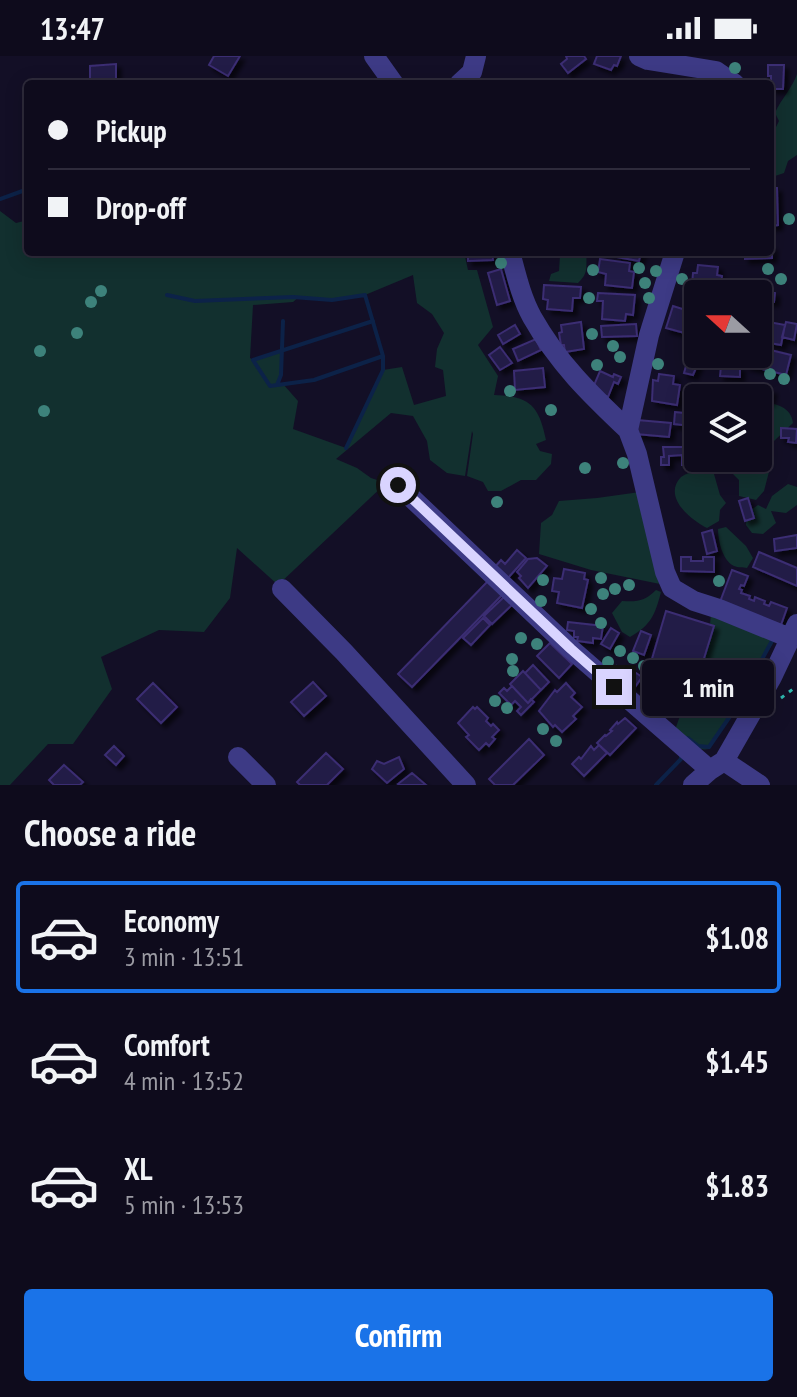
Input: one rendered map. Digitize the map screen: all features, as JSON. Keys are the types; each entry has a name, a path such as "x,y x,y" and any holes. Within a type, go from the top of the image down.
{"street":[{"path":"374,56 391,80"},
{"path":"463,80 472,72 476,56"},
{"path":"639,56 716,71 729,80"},
{"path":"511,256 531,316 557,358 628,430 637,454 670,586 694,601 795,628 772,677 717,766 693,785"},
{"path":"628,430 649,335 674,256"},
{"path":"398,485 571,649 717,766 760,785"},
{"path":"282,589 466,785"},
{"path":"238,757 266,785"}],"green space":[{"path":"797,74 797,155 788,161 784,173 774,176 774,129 779,121 775,113"},
{"path":"0,211 16,223 24,221 24,256 465,256 468,270 477,270 493,327 478,345 498,376 494,395 524,401 536,411 546,440 536,444 540,451 552,454 551,464 536,480 521,480 501,491 488,491 483,482 467,476 472,431 465,476 447,473 430,460 427,441 413,416 391,413 336,459 386,483 278,585 237,548 230,598 204,632 159,630 101,657 112,689 73,744 48,744 10,785 0,785","holes":["413,275 417,303 432,314 444,333 437,349 435,367 443,370 446,396 414,405 402,367 383,370 346,448 293,429 298,401 283,384 278,385 281,351 253,360 250,358 253,305 293,302 299,297 332,300 365,295"]},
{"path":"560,256 587,256 586,272 578,283 549,281 551,274 559,271"},
{"path":"772,403 789,412 793,423 774,441 773,452"},
{"path":"691,472 716,472 720,495 726,503 720,510 719,521 707,528 687,514 675,492 681,477"},
{"path":"731,472 769,472 764,491 756,500 739,496 739,480"},
{"path":"788,484 797,487 797,505 786,513 771,511 776,523 763,534 752,533 746,525 747,513 758,505 766,509 772,496"},
{"path":"640,492 665,585 591,570 539,554 541,523 552,515 559,501"},
{"path":"726,527 746,546 753,558 747,568 734,566 724,555 718,529"},
{"path":"656,590 661,592 647,624 630,637 622,632 612,613 622,601 641,600"},
{"path":"711,613 775,640 742,702 709,749 699,749 675,730 699,661 708,649"}],"building":[{"path":"214,56 240,56 228,76 209,65"},
{"path":"566,56 584,56 586,59 568,73 561,64 567,59"},
{"path":"597,56 621,56 617,66 614,65 611,70 594,64"},
{"path":"116,64 116,80 90,80 90,66"},
{"path":"768,65 784,65 783,89 774,89 774,80 768,76"},
{"path":"774,188 777,188 778,225 774,226"},
{"path":"468,256 492,256 493,260 468,261"},
{"path":"616,256 640,256 639,261"},
{"path":"745,256 772,256 772,258 745,259"},
{"path":"600,259 630,263 629,271 634,272 632,288 605,285 606,274 598,272"},
{"path":"698,265 718,267 717,275 722,276 722,280 692,280 693,273 697,273"},
{"path":"501,269 510,301 497,305 488,273"},
{"path":"544,285 581,287 580,298 573,298 572,311 547,309 548,300 543,299"},
{"path":"598,293 635,295 633,315 626,314 625,321 602,319 603,301 597,301"},
{"path":"673,306 684,310 684,333 666,328"},
{"path":"581,322 584,349 565,352 559,333 562,332 561,325"},
{"path":"786,322 797,324 794,340 782,337"},
{"path":"772,323 785,325 781,345 772,343"},
{"path":"636,324 637,336 602,337 601,326"},
{"path":"515,325 520,334 503,344 498,335"},
{"path":"536,339 541,350 518,361 513,349"},
{"path":"500,347 512,363 500,370 489,355"},
{"path":"772,350 791,355 786,375 758,368 772,368"},
{"path":"543,368 545,387 515,390 514,371"},
{"path":"685,368 696,368 693,375 684,373"},
{"path":"721,368 740,368 740,377 720,376"},
{"path":"600,371 621,377 618,384 614,382 608,397 592,390"},
{"path":"659,374 674,376 673,384 680,385 677,405 652,401 653,380 658,381"},
{"path":"675,412 684,413 684,425 674,424"},
{"path":"637,420 671,423 669,437 636,434"},
{"path":"781,428 797,429 796,443 788,442 789,438 781,438"},
{"path":"663,447 684,447 684,465 682,455 669,456 669,465 661,465 661,457 664,457"},
{"path":"748,498 754,518 745,521 739,501"},
{"path":"712,530 717,551 707,554 702,533"},
{"path":"797,535 797,548 775,551 774,539"},
{"path":"517,550 526,558 507,579 494,568 501,560 505,564"},
{"path":"759,552 797,568 797,586 753,567"},
{"path":"681,557 703,561 703,557 714,557 714,572 681,571"},
{"path":"537,558 547,566 528,588 517,572 528,559"},
{"path":"564,569 585,573 584,579 588,580 582,608 557,603 559,592 552,591 554,578 562,579"},
{"path":"732,570 748,576 744,586 741,585 739,589 750,596 749,599 754,601 755,597 769,606 771,602 787,608 781,625 720,602"},
{"path":"488,581 502,595 412,687 398,674"},
{"path":"506,595 514,603 492,624 484,616"},
{"path":"666,611 714,626 689,707 642,693"},
{"path":"483,618 490,625 471,645 463,638"},
{"path":"568,622 603,626 601,639 593,638 593,643 577,641 574,631 567,630"},
{"path":"611,628 619,633 610,649 601,644"},
{"path":"641,631 651,635 644,655 633,651"},
{"path":"550,643 572,664 559,678 537,656"},
{"path":"533,665 549,682 541,690 525,673"},
{"path":"617,666 624,671 627,667 642,677 635,687 613,672"},
{"path":"523,671 541,690 528,703 510,684"},
{"path":"313,682 326,696 304,716 291,702"},
{"path":"153,683 177,707 161,723 137,699"},
{"path":"566,683 575,693 571,697 582,707 573,716 576,719 562,732 539,711 555,690 557,692"},
{"path":"512,686 528,703 531,699 534,702 521,715 517,711 521,707 515,701 511,705 499,693"},
{"path":"473,707 477,707 488,718 486,721 499,730 489,746 486,743 479,750 458,723"},
{"path":"625,718 636,728 610,755 597,743"},
{"path":"529,739 544,755 513,785 495,785 489,779"},
{"path":"599,745 607,753 584,776 572,764 579,757 581,759 591,746 594,750"},
{"path":"114,746 124,756 116,765 105,755"},
{"path":"326,753 343,769 327,785 300,785 297,782"},
{"path":"399,757 404,769 387,783 372,769 377,761 384,764"},
{"path":"64,765 83,782 80,785 54,785 49,780"},
{"path":"412,773 426,785 398,784"}],"waterway":[{"path":"0,199 24,190"},
{"path":"167,295 195,301 293,297 332,300 365,295 383,356 383,370 346,448"},
{"path":"277,385 281,375 283,321"},
{"path":"373,321 253,360 270,386 314,380 383,356"},
{"path":"688,738 698,746 709,747 735,709 773,639"},
{"path":"658,705 670,714 679,710"},
{"path":"656,785 681,759 681,754"}],"route":[{"path":"398,485 614,687"}]}
